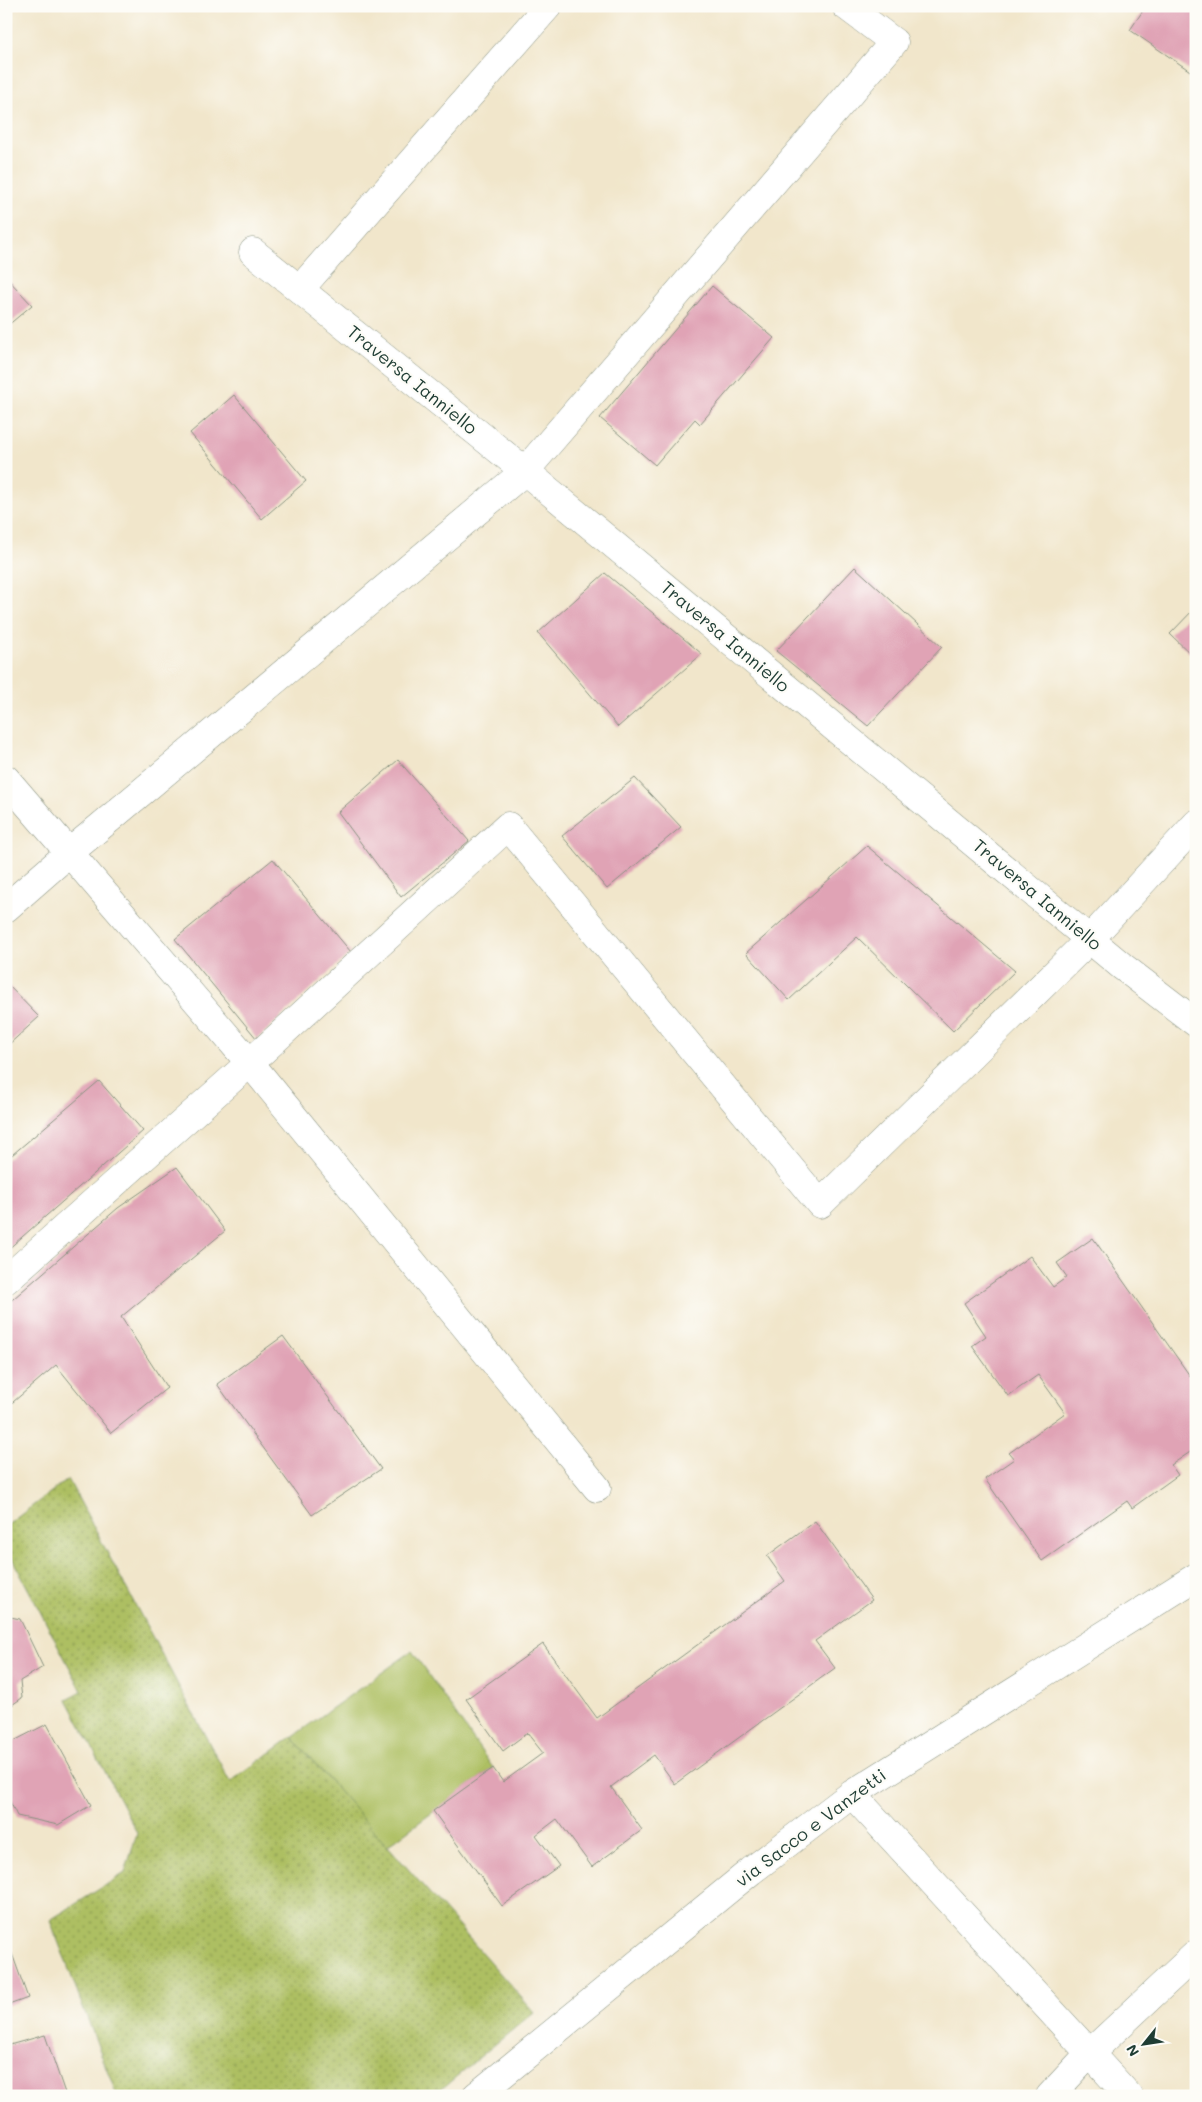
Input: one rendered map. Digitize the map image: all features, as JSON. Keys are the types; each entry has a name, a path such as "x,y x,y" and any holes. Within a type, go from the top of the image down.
{"street":[{"path":"300,289 548,6"},
{"path":"6,908 70,852 524,471 894,42 846,6"},
{"name":"Traversa Ianniello","path":"253,252 524,471 1123,967 1196,1023"},
{"path":"6,779 250,1063 597,1488"},
{"path":"6,1280 250,1063 508,826 820,1204 1090,939 1196,824"},
{"name":"via Sacco e Vanzetti","path":"486,2093 751,1871 852,1794 1196,1578"},
{"path":"852,1794 1129,2096"},
{"path":"1050,2096 1090,2053 1196,1954"}],"green space":[{"path":"68,1479 230,1782 292,1737 534,2012 433,2096 117,2096 50,1920 125,1873 137,1833 67,1699 82,1691 6,1547 6,1526"},
{"path":"412,1651 493,1768 387,1846 292,1737"}],"building":[{"path":"1146,6 1196,6 1196,75 1130,30"},
{"path":"6,277 32,305 6,327"},
{"path":"712,286 774,338 700,424 695,419 655,465 600,418"},
{"path":"234,395 306,481 262,519 190,433"},
{"path":"855,567 942,647 868,726 776,651"},
{"path":"605,573 702,654 618,727 538,633"},
{"path":"1196,607 1196,659 1170,634"},
{"path":"398,760 469,841 401,897 338,812"},
{"path":"635,778 681,827 607,889 562,836"},
{"path":"867,846 1015,971 953,1031 857,937 789,1000 746,953"},
{"path":"273,859 351,952 257,1039 175,939"},
{"path":"6,983 39,1017 6,1047"},
{"path":"99,1081 143,1131 6,1251 6,1160"},
{"path":"177,1167 225,1231 121,1317 167,1388 111,1433 56,1365 6,1408 6,1305 118,1208"},
{"path":"1093,1238 1190,1376 1196,1372 1196,1435 1190,1439 1196,1448 1171,1465 1178,1475 1132,1508 1127,1501 1042,1561 985,1479 1014,1459 1009,1453 1065,1413 1038,1375 1008,1396 972,1346 986,1336 964,1303 1030,1256 1053,1287 1067,1277 1057,1263"},
{"path":"283,1336 381,1469 312,1515 217,1384"},
{"path":"815,1521 872,1600 815,1641 835,1668 675,1784 654,1755 611,1787 642,1830 592,1867 557,1819 536,1835 559,1866 502,1906 433,1811 493,1768 503,1782 543,1753 527,1733 503,1751 466,1699 543,1644 597,1718 785,1581 767,1556"},
{"path":"6,1616 20,1619 43,1667 20,1681 22,1698 6,1709"},
{"path":"47,1724 91,1805 58,1825 17,1816 6,1793 6,1745"},
{"path":"6,1937 28,1998 6,2006"},
{"path":"45,2035 66,2096 6,2096 6,2046"}]}
